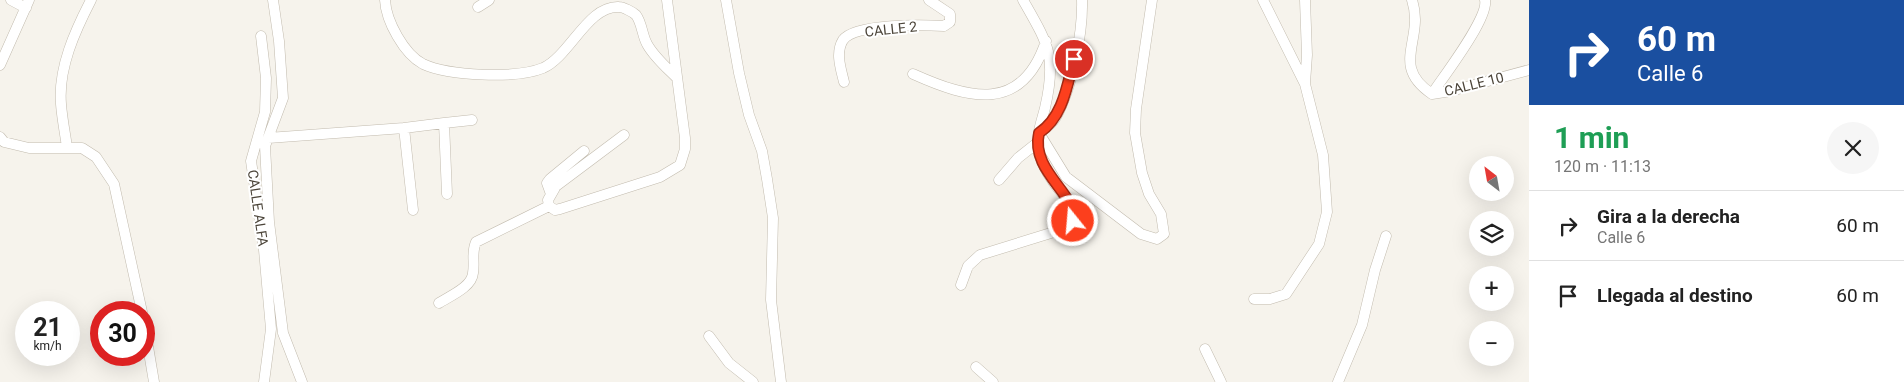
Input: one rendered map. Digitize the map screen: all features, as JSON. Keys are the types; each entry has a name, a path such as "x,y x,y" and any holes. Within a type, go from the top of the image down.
{"street":[{"path":"0,65 27,4 11,0"},
{"path":"66,147 61,102 62,73 78,26 91,0"},
{"path":"273,0 279,41 282,98 268,138 265,154 269,222 283,333 302,382"},
{"path":"385,0 391,23 409,52 422,63 445,71 469,73 520,73 544,67 556,60 591,20 601,13 618,7 624,8 636,15 647,44 677,78"},
{"path":"478,6 489,0"},
{"path":"624,136 556,186 548,200 549,206 555,210 560,209 660,177 680,165 685,144 667,0"},
{"path":"726,0 739,73 749,115 762,151 773,218 772,300 781,382"},
{"name":"CALLE 2","path":"844,82 839,51 844,40 851,34 877,28 893,26 944,26 950,22 950,14 930,0"},
{"path":"961,285 968,266 974,258 1067,228 1073,221 1075,214 1070,203 1055,185 1046,169 1038,138 1050,87 1050,67 1046,40 1023,0"},
{"path":"999,180 1050,126 1061,106 1077,46 1082,0"},
{"path":"1038,138 1066,177 1141,234 1157,239 1164,234 1161,214 1149,194 1142,173 1135,133 1136,109 1152,0"},
{"path":"1254,300 1270,299 1286,294 1319,244 1327,212 1323,155 1305,84 1263,0"},
{"path":"1305,0 1307,55 1305,84"},
{"name":"CALLE 10","path":"1412,0 1416,26 1410,66 1418,85 1432,94 1451,91 1529,70"},
{"path":"1432,94 1474,31 1486,6 1485,0"},
{"name":"CALLE ALFA","path":"261,36 266,78 265,112 251,161 264,250 271,329 264,382"},
{"path":"913,74 974,94 1002,93 1014,89 1029,76 1046,40"},
{"path":"268,138 404,128 472,120"},
{"path":"444,123 447,194"},
{"path":"404,128 412,210"},
{"path":"0,137 4,142 29,148 82,148 96,157 114,184 140,301"},
{"path":"551,194 547,183 550,179 584,151"},
{"path":"439,303 470,282 473,273 472,251 476,242 484,236 549,206"},
{"path":"1338,382 1362,325 1374,270 1386,236"},
{"path":"709,336 729,363 753,382"},
{"path":"1205,349 1221,382"},
{"path":"151,366 154,382"},
{"path":"976,367 993,382"}],"route":[{"path":"1073,221 1075,214 1070,203 1055,185 1046,169 1039,154 1037,143 1039,133 1050,126 1061,106 1074,59"}]}
